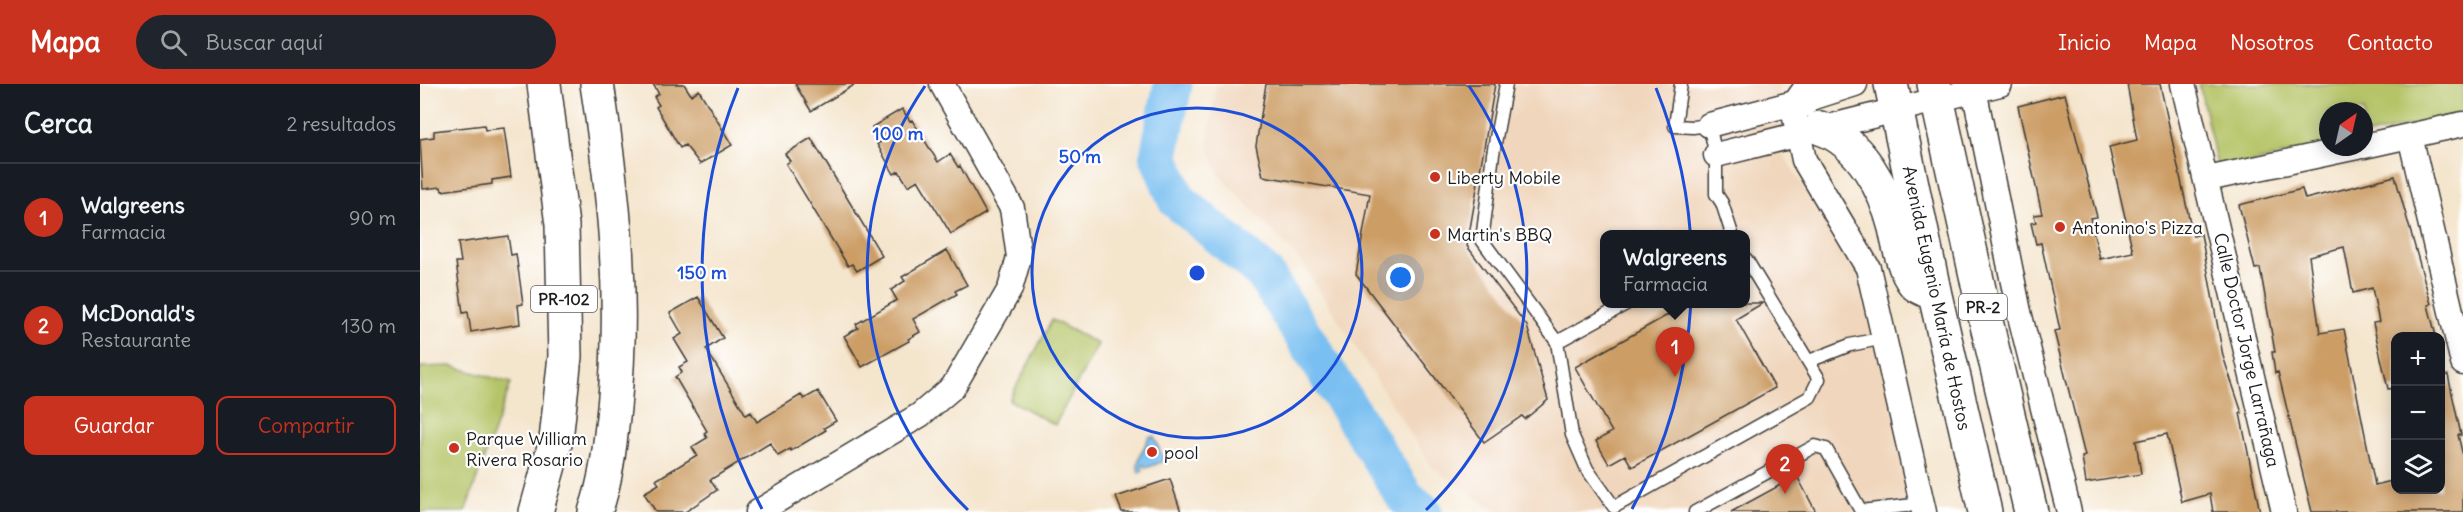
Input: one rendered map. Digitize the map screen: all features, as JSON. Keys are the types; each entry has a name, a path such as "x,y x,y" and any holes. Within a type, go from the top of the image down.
{"main road":[{"name":"PR-102","path":"536,512 556,440 565,356 562,225 544,84"},
{"name":"PR-102","path":"595,512 610,450 620,324 618,247 597,84"},
{"name":"PR-2","path":"1936,92 2031,512"},
{"name":"Avenida Eugenio María de Hostos","path":"1894,97 1935,295 1985,512"},
{"path":"1810,131 1836,133 1865,164 1886,200 1900,250 1915,284 1935,295"}],"street":[{"path":"758,512 920,415 953,387 1010,289 1019,257 1012,208 942,84"},
{"path":"1709,125 1803,96 1855,84"},
{"path":"1716,155 1810,131 1894,97 2000,84"},
{"name":"Calle Doctor Jorge Larrañaga","path":"2183,84 2284,512"},
{"path":"1973,87 2019,312 2069,512"},
{"path":"1803,96 1810,131 1804,160 1868,268 1923,508"},
{"path":"2373,144 2463,124"},
{"path":"2410,136 2463,363"},
{"path":"2207,179 2319,155"}],"lane":[{"path":"1506,84 1493,154 1482,240 1557,342 1572,435 1587,469 1614,507 1810,397 1819,379 1750,266"},
{"path":"1681,84 1675,126 1709,125 1716,155 1716,194 1722,203 1731,230"},
{"path":"1557,342 1617,308"},
{"path":"1809,362 1850,345 1884,338"},
{"path":"1695,512 1815,446 1826,449 1861,511 1923,508"}],"shaded area":[{"path":"1216,84 1778,84 1782,153 1859,276 1919,512 1497,512 1432,467 1302,263 1219,175 1208,145"}],"green space":[{"path":"2199,84 2463,84 2463,114 2373,134 2373,102 2319,102 2319,147 2218,170"},
{"path":"1052,320 1098,344 1055,425 1009,400"},
{"name":"Parque William Rivera Rosario","path":"452,366 511,383 465,512 420,512 420,367"}],"water":[{"name":"pool","path":"1154,436 1164,461 1146,468 1142,465 1143,471 1139,473 1138,464 1141,455 1149,437"}],"building":[{"path":"653,84 684,84 691,95 699,90 732,145 700,164 685,145 680,148 656,107 659,105 654,97 659,94"},
{"path":"795,84 856,84 811,111"},
{"path":"1266,84 1495,84 1467,246 1527,326 1548,400 1525,419 1522,416 1484,442 1356,274 1370,194 1263,176 1256,146"},
{"path":"2127,84 2160,84 2193,236 2201,234 2223,356 2242,413 2240,413 2260,512 2213,512 2210,494 2182,502 2167,434 2136,441 2141,474 2086,483 2082,457 2085,456 2054,331 2060,330 2041,243 2036,244 2031,223 2036,222 2034,215 2042,214 2018,106 2065,94 2097,217 2090,218 2100,259 2133,252 2109,147 2137,140"},
{"path":"902,109 910,121 912,120 938,162 950,154 958,167 960,166 986,213 951,234 918,180 908,186 899,171 894,174 877,144 881,142 872,127"},
{"path":"484,125 485,130 504,128 511,177 492,180 492,184 442,191 441,187 423,189 420,139 434,137 434,131"},
{"path":"811,138 882,256 857,271 852,264 848,266 786,164 790,161 785,154"},
{"path":"2395,176 2431,304 2428,305 2435,332 2391,332 2391,389 2388,389 2373,323 2379,322 2372,288 2353,293 2344,247 2309,256 2320,333 2344,329 2375,485 2391,481 2391,494 2445,494 2445,375 2448,375 2461,435 2458,435 2463,456 2463,512 2312,512 2278,372 2275,373 2272,352 2275,352 2260,268 2255,269 2239,205 2302,189 2305,199"},
{"path":"508,236 511,255 516,254 523,304 518,305 520,324 471,332 468,312 463,313 456,262 461,262 458,243"},
{"path":"947,250 967,285 955,291 957,294 913,319 920,332 908,339 909,341 862,367 844,336 858,328 856,324 897,300 891,290 905,281 902,277"},
{"path":"698,297 723,338 706,349 746,415 751,412 757,422 801,395 804,399 818,391 836,421 824,428 826,430 778,456 770,443 710,480 717,490 685,512 656,512 644,493 659,484 656,480 697,455 692,447 707,438 704,433 707,431 675,377 682,372 679,367 688,362 674,339 682,334 670,313"},
{"path":"1750,303 1763,303 1736,319 1775,388 1632,467 1625,455 1609,464 1596,441 1612,432 1575,367 1680,308 1750,308"},
{"path":"1797,476 1816,512 1731,512"},
{"path":"1170,479 1181,512 1122,512 1116,497"}],"waterway":[{"path":"1173,84 1159,156 1177,200 1264,273 1405,497 1423,512"}],"place":[{"name":"Liberty Mobile","path":"1435,177"},
{"name":"Antonino's Pizza","path":"2060,227"},
{"name":"Martin's BBQ","path":"1435,234"},
{"name":"Walgreens","path":"1675,377"},
{"name":"Parque William Rivera Rosario","path":"454,448"},
{"name":"pool","path":"1152,452"},
{"name":"McDonald's","path":"1785,494"}]}
